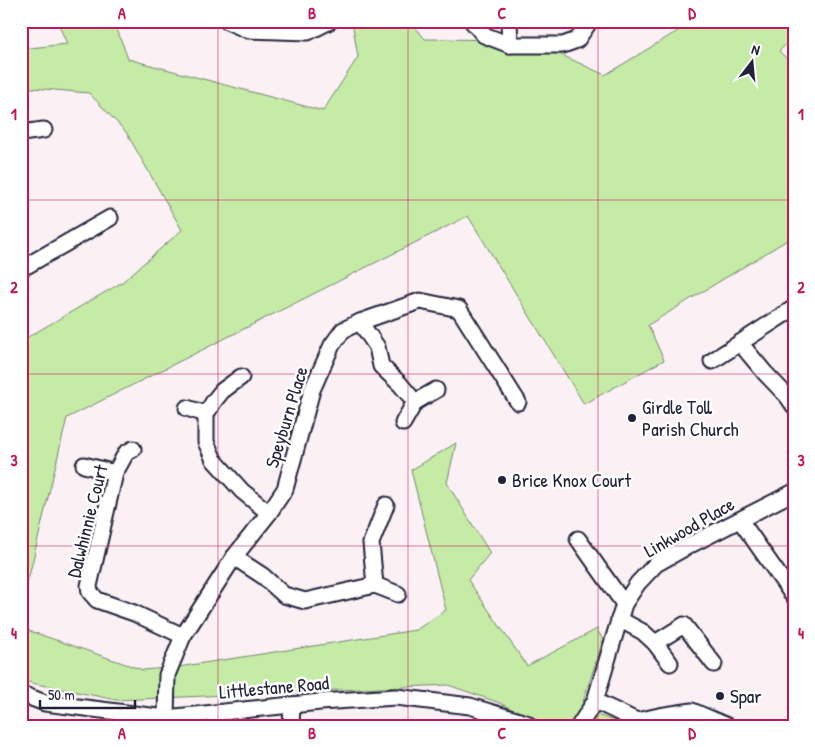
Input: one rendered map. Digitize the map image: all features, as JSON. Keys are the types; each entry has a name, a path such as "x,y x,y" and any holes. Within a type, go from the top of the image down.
{"street":[{"path":"227,21 250,26 308,32 330,21"},
{"path":"472,21 484,35 510,45 563,45 577,40 590,21"},
{"path":"509,21 510,45"},
{"path":"21,133 44,130"},
{"path":"21,267 28,265 110,218"},
{"name":"Speyburn Place","path":"166,718 167,675 183,636 234,557 269,513 285,489 312,390 332,345 343,330 420,301 459,310 518,402"},
{"path":"712,361 794,308"},
{"path":"360,322 377,346 381,366 415,402"},
{"path":"740,343 794,406"},
{"path":"241,377 222,391 206,414 206,442 214,460 242,491 269,513"},
{"path":"403,423 415,402 436,390"},
{"path":"187,408 206,414"},
{"name":"Dalwhinnie Court","path":"133,450 126,453 115,473 90,592 97,600 134,613 183,636"},
{"path":"84,464 115,473"},
{"name":"Linkwood Place","path":"579,726 595,700 624,604 638,583 656,564 794,492"},
{"path":"375,585 371,543 386,505"},
{"path":"740,520 794,597"},
{"path":"578,539 624,604"},
{"path":"234,557 263,576 284,595 305,601 375,585 398,594"},
{"path":"619,619 644,632 655,643 670,664"},
{"path":"655,643 684,626 714,664"},
{"name":"Littlestane Road","path":"21,694 45,703 166,718 396,697 470,706 526,723 530,726"},
{"path":"595,700 637,722 659,716 692,711 727,726"},
{"path":"291,726 292,705"}],"green space":[{"path":"57,21 114,21 128,59 323,111 358,57 352,21 410,21 425,39 529,40 605,75 694,21 794,21 794,37 779,51 794,66 794,236 648,325 664,360 584,404 468,216 67,418 21,610 21,341 121,283 182,230 126,132 89,93 21,87 21,49 67,44"},
{"path":"456,443 447,483 490,553 468,580 527,666 597,629 603,640 582,705 600,716 627,726 541,726 500,703 448,685 117,700 31,683 21,679 21,628 143,670 178,667 416,630 446,610 411,470"}],"place":[{"name":"Girdle Toll Parish Church","path":"632,418"},
{"name":"Brice Knox Court","path":"502,480"},
{"name":"Spar","path":"720,696"}]}
